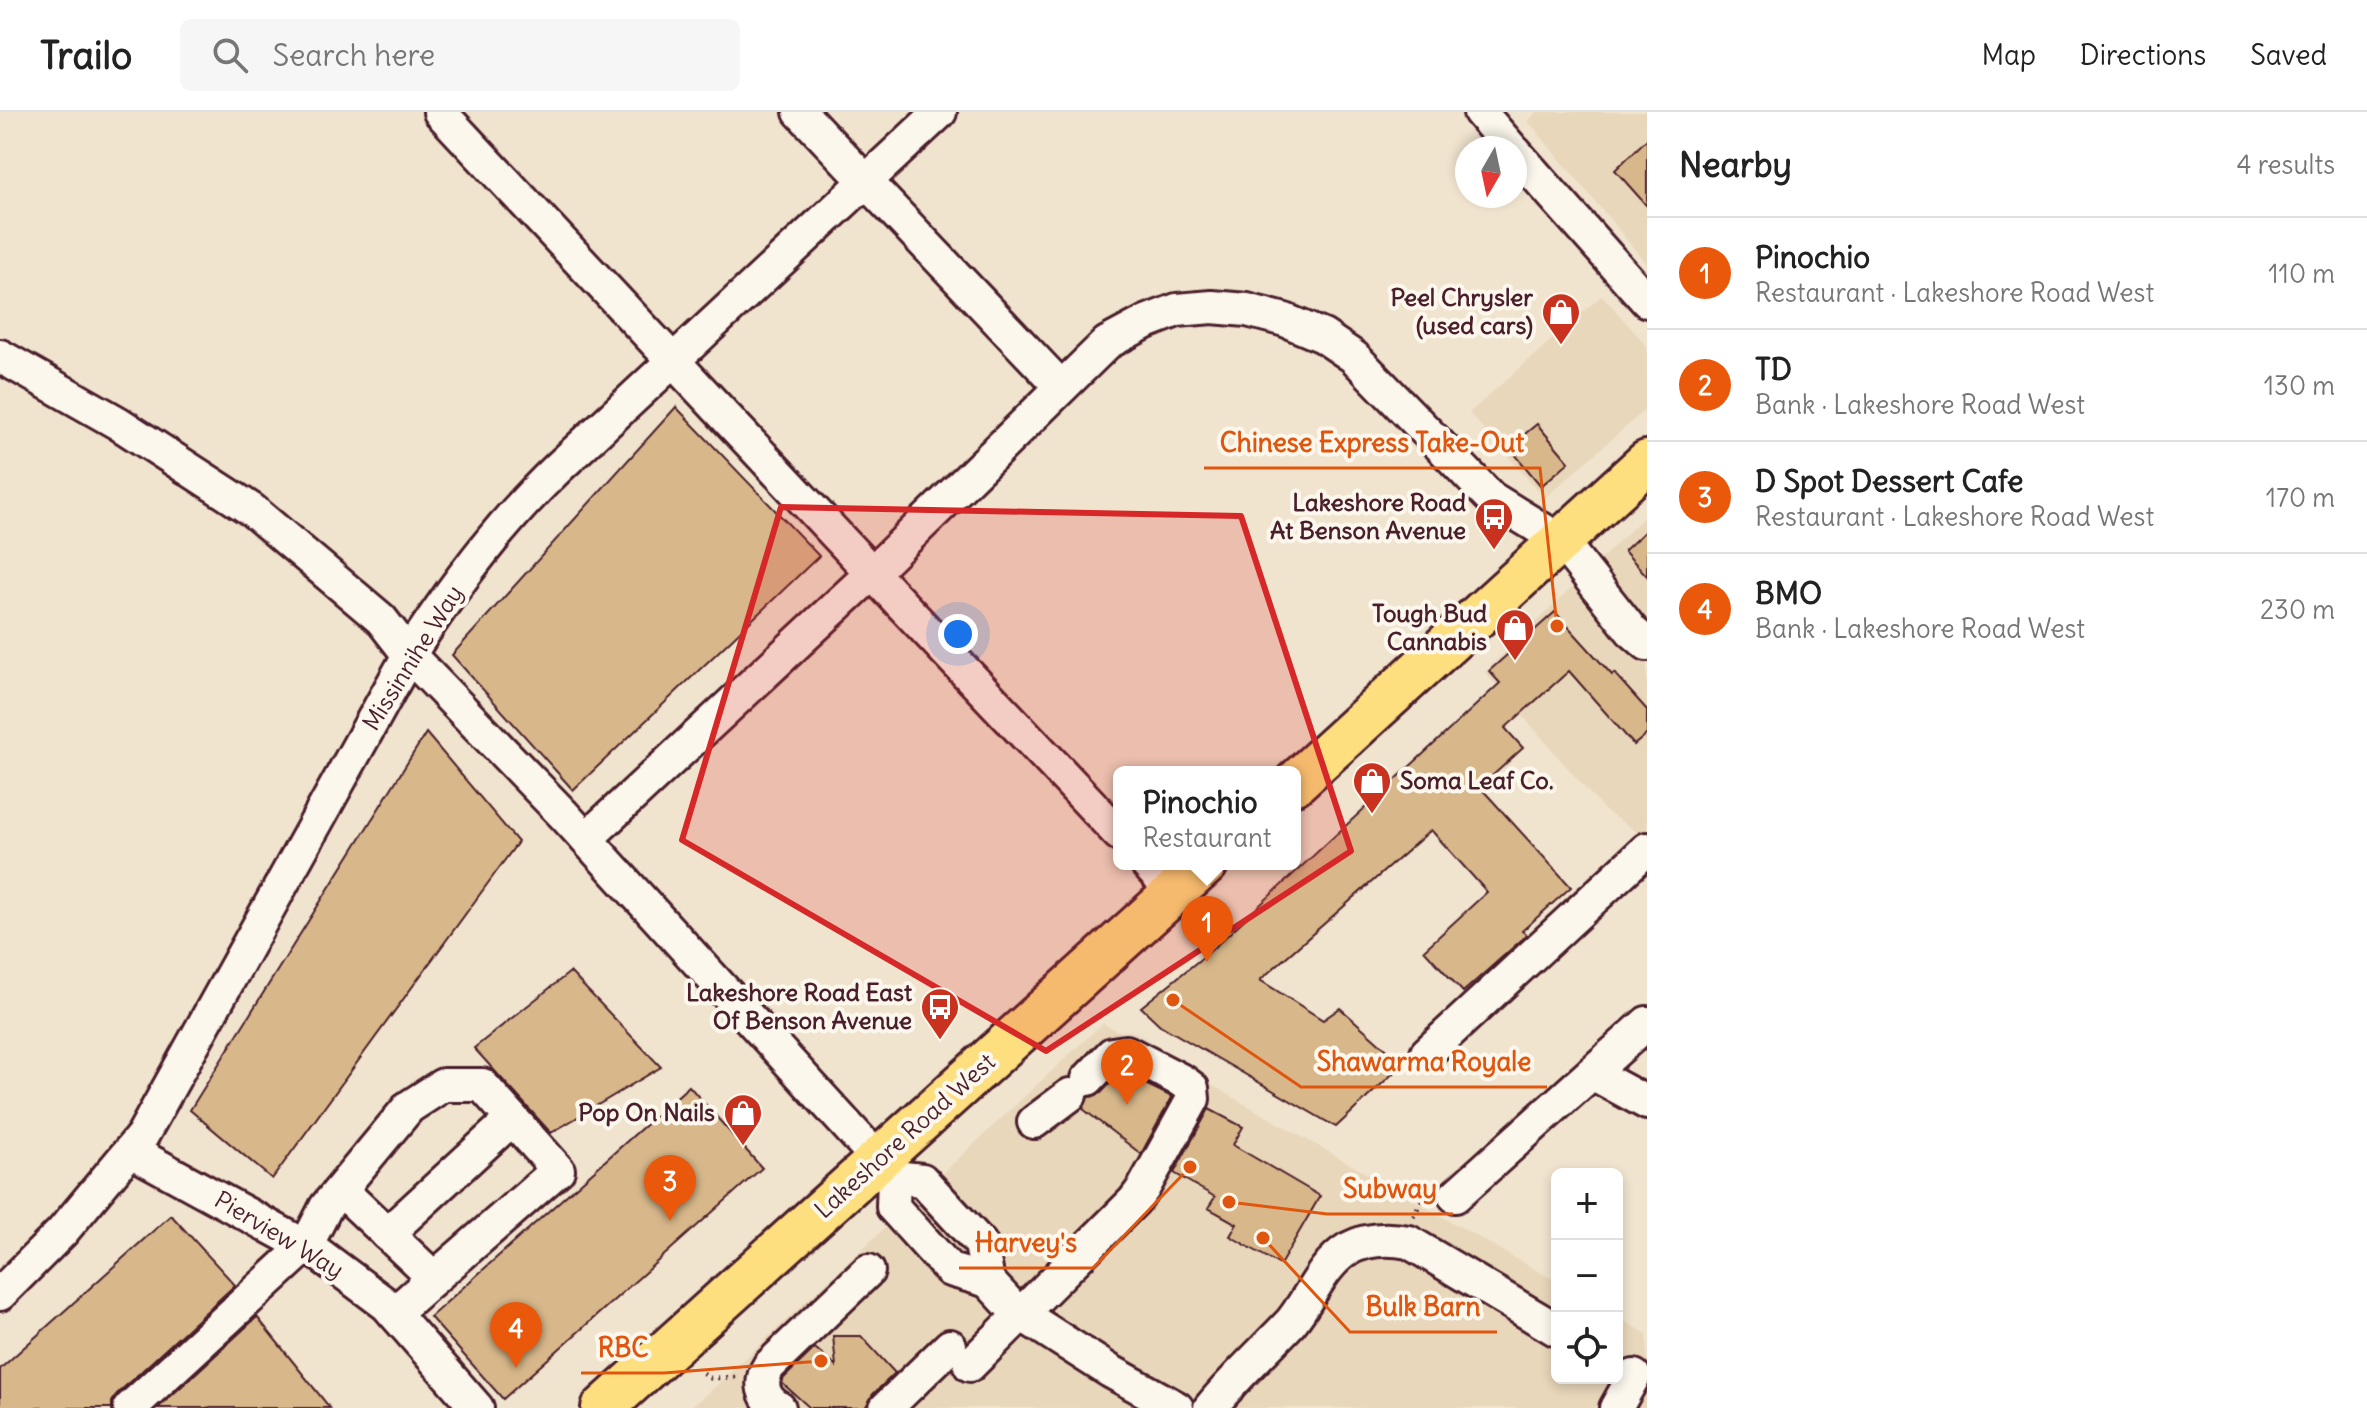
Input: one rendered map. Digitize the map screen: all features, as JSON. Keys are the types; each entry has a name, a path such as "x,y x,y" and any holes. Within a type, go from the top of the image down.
{"main road":[{"path":"1301,778 1647,462"},
{"name":"Lakeshore Road West","path":"603,1408 886,1169 1160,878 1186,870"}],"street":[{"path":"440,112 1113,828"},
{"path":"800,112 1061,387"},
{"name":"Missinnihe Way","path":"0,1294 62,1232 131,1151 409,655 439,607 507,521 534,491 940,112"},
{"path":"1480,112 1501,136"},
{"path":"1527,166 1647,301"},
{"path":"586,839 872,573 1107,343 1177,310 1247,310 1285,320 1323,336 1354,357 1491,498 1561,541 1632,631 1647,644"},
{"path":"0,356 118,423 252,510 381,619 409,655 586,839 886,1169 893,1207 950,1270 988,1281 1021,1314 1110,1371 1177,1408"},
{"path":"1427,1053 1647,849"},
{"path":"1455,1196 1647,1023"},
{"path":"886,1408 1021,1314 1120,1218 1143,1189 1194,1093 1184,1082 1126,1052 1112,1054 1079,1087 1034,1122"},
{"path":"1592,1073 1647,1103"},
{"path":"130,1408 306,1246 326,1207 409,1107 443,1085 482,1085 558,1170 394,1313"},
{"path":"387,1234 512,1119"},
{"name":"Pierview Way","path":"131,1151 306,1246 387,1305 477,1408"},
{"path":"341,1190 434,1278"},
{"path":"1210,1408 1227,1386 1292,1321 1332,1263 1348,1249 1367,1241 1388,1239 1409,1242 1551,1326"},
{"path":"779,1408 766,1397 763,1390 769,1366 868,1271"},
{"path":"1616,1408 1633,1375"}],"path":[{"path":"1397,1240 1428,1191 1455,1196"},
{"path":"703,1373 709,1378 764,1377"}],"highlighted area":[{"path":"781,507 1241,516 1351,851 1046,1051 682,840"}],"shaded area":[{"path":"1537,112 1647,112 1647,264 1528,121"},
{"path":"1602,295 1647,346 1647,408 1545,498 1469,413"},
{"path":"1647,514 1647,839 1604,810 1485,672"},
{"path":"1103,1023 1551,1279 1551,1384 1623,1384 1623,1320 1647,1334 1647,1408 689,1408"}],"building":[{"path":"1647,139 1647,206 1615,170"},
{"path":"676,407 819,556 573,790 452,655"},
{"path":"1537,424 1569,462 1541,486 1509,447"},
{"path":"1647,529 1647,576 1624,551"},
{"path":"1555,612 1647,710 1647,734 1634,745 1569,671 1505,728 1523,748 1480,787 1571,887 1522,931 1527,935 1463,992 1424,950 1487,892 1431,830 1260,980 1323,1020 1340,1008 1403,1064 1336,1127 1160,1025 1141,1007 1208,953 1301,870 1500,683 1489,671"},
{"path":"426,733 518,842 272,1179 190,1110"},
{"path":"570,972 661,1067 551,1133 474,1048"},
{"path":"1121,1072 1172,1097 1141,1154 1083,1109 1088,1097 1101,1093"},
{"path":"689,1086 762,1168 503,1399 430,1317"},
{"path":"1209,1109 1243,1127 1233,1145 1320,1196 1280,1265 1230,1236 1237,1224 1208,1208 1215,1197 1174,1173"},
{"path":"171,1215 235,1285 117,1394 112,1408 0,1408 0,1369"},
{"path":"257,1317 330,1408 158,1408"},
{"path":"833,1336 861,1336 895,1373 873,1394 865,1408 810,1408 782,1383 815,1348 836,1366"}],"place":[{"name":"Peel Chrysler (used cars)","path":"1561,346"},
{"name":"Lakeshore Road At Benson Avenue","path":"1494,551"},
{"name":"Chinese Express Take-Out","path":"1557,626"},
{"name":"Tough Bud Cannabis","path":"1515,662"},
{"name":"Soma Leaf Co.","path":"1372,815"},
{"name":"Pinochio","path":"1207,962"},
{"name":"Shawarma Royale","path":"1173,1000"},
{"name":"Lakeshore Road East Of Benson Avenue","path":"940,1041"},
{"name":"TD","path":"1127,1105"},
{"name":"Pop On Nails","path":"743,1147"},
{"name":"Harvey's","path":"1190,1167"},
{"name":"Subway","path":"1229,1202"},
{"name":"D Spot Dessert Cafe","path":"670,1221"},
{"name":"Bulk Barn","path":"1263,1238"},
{"name":"RBC","path":"821,1361"},
{"name":"BMO","path":"516,1368"}]}
